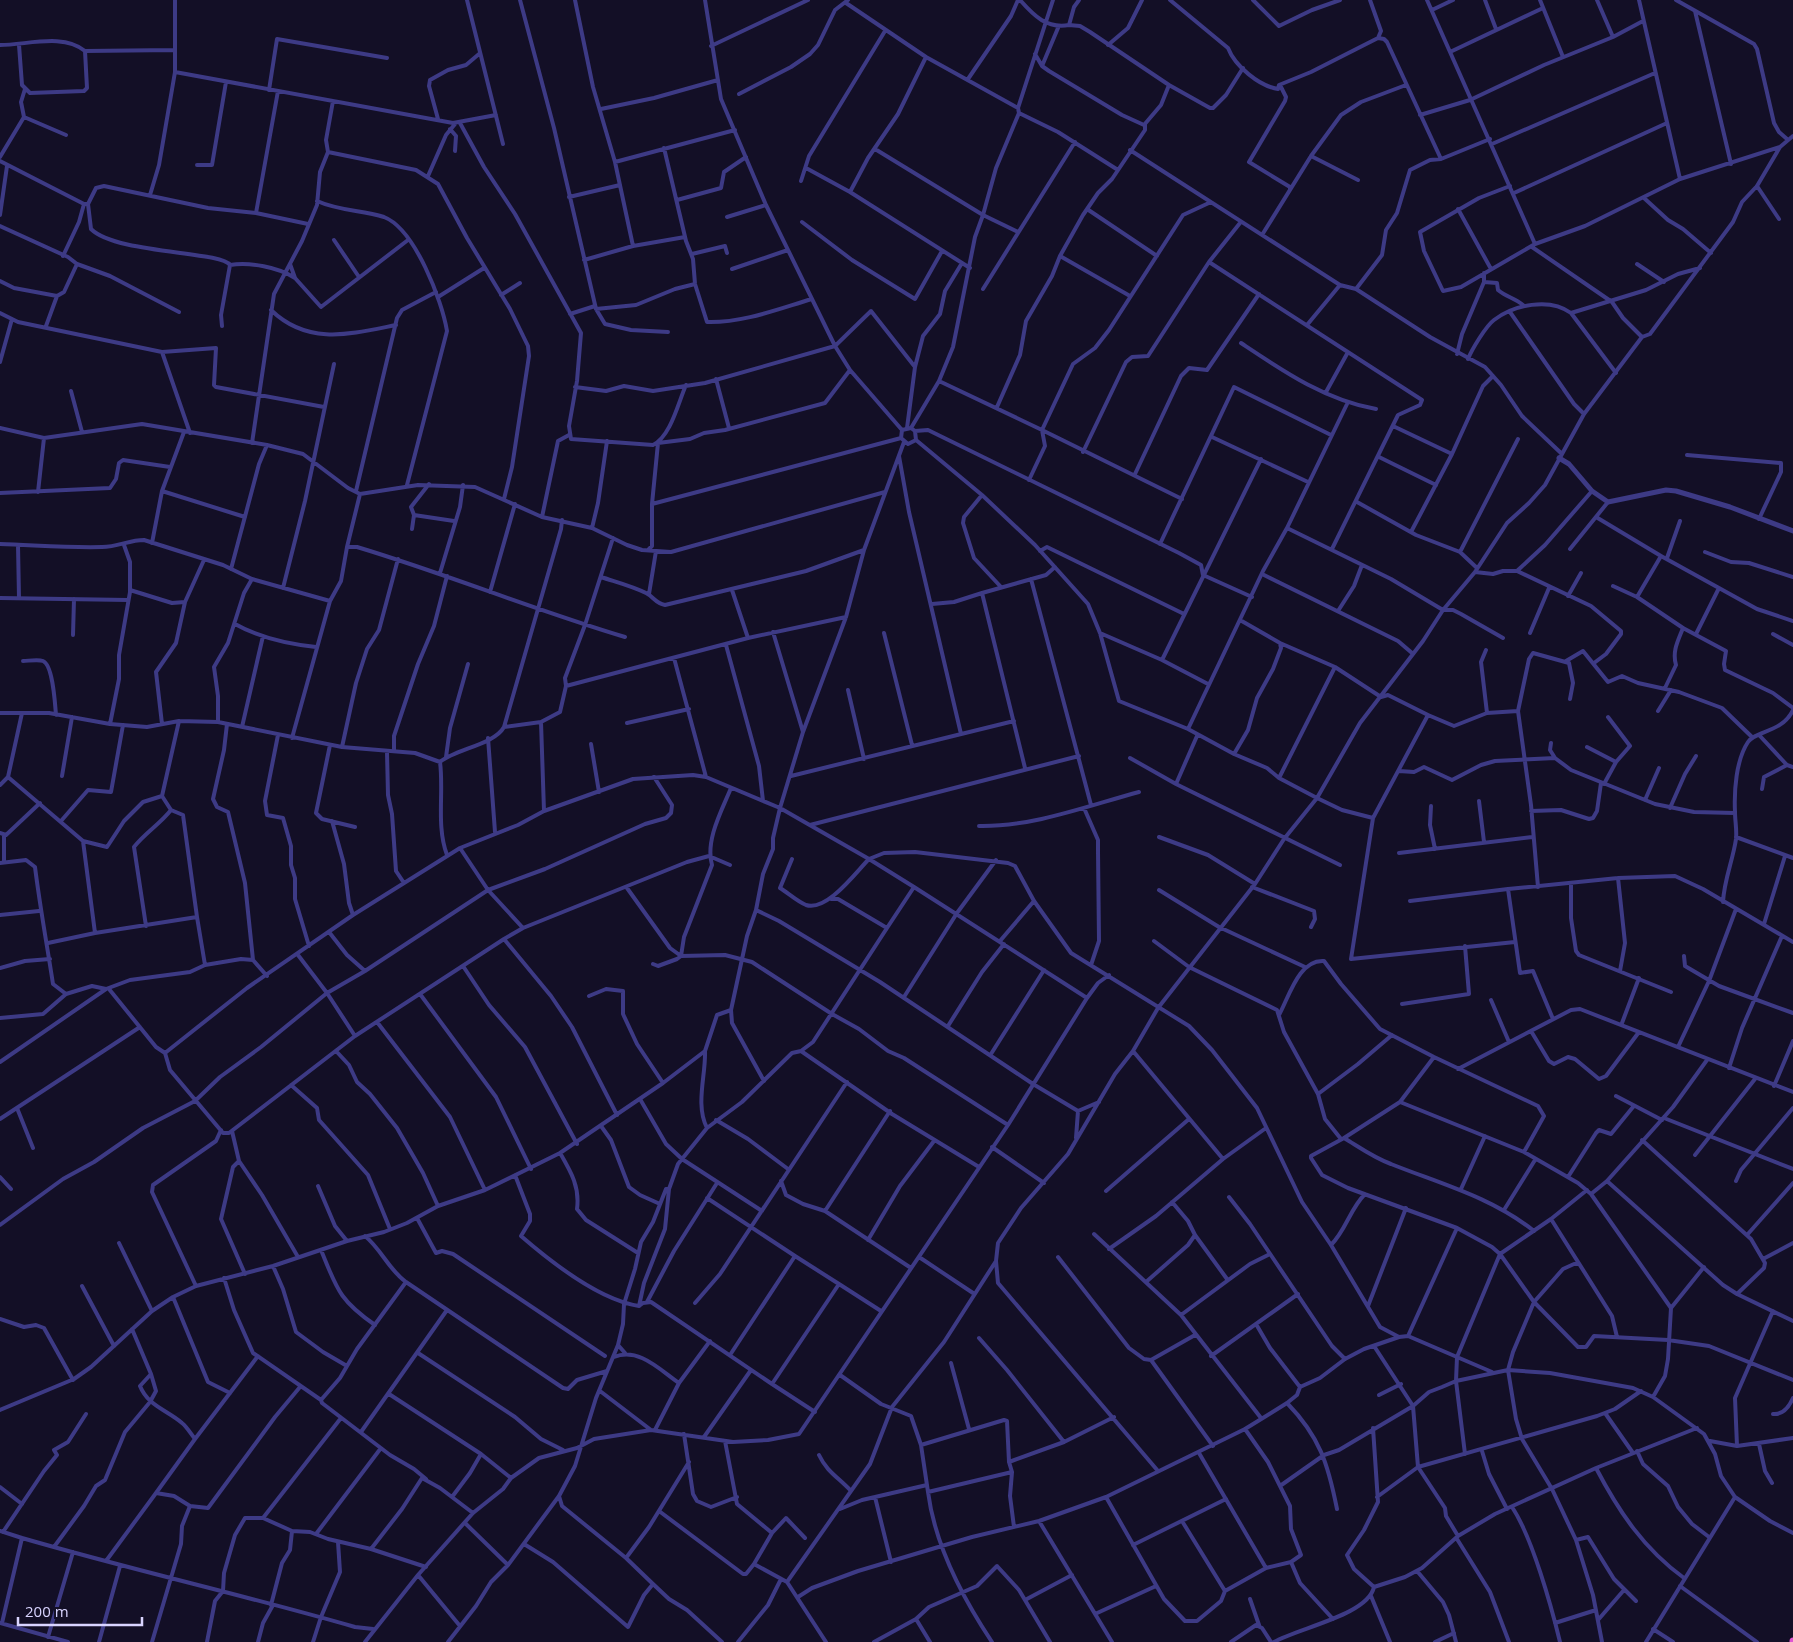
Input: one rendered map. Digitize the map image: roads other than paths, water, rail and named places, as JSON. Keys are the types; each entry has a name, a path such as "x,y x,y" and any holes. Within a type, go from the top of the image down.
{"street":[{"path":"150,195 159,165 174,72 175,0"},
{"path":"467,0 503,144"},
{"path":"520,0 596,308 605,324 631,330 668,332"},
{"path":"575,0 593,87 615,162 634,246"},
{"path":"705,0 721,99 766,205 835,346 850,370 909,429 916,440 982,495 1040,551 1088,604 1100,633 1119,701 1188,729 1196,736 1267,768 1278,778 1342,810 1373,818"},
{"path":"711,46 808,0"},
{"path":"968,79 1011,16 1019,0 1045,22 1058,28 1069,25 1080,26 1170,85 1213,108 1226,94 1243,68"},
{"path":"764,1082 732,1023 731,1010 763,874 773,850 773,838 780,808 803,732 846,617 864,550 902,440 939,381 953,346 975,237 984,215 996,168 1018,111 1052,0"},
{"path":"1069,25 1074,7 1079,0"},
{"path":"1108,45 1128,28 1142,0"},
{"path":"1253,0 1279,26 1340,0"},
{"path":"1323,0 1326,5"},
{"path":"1172,1 1228,48 1231,55 1247,74 1278,90 1279,85 1311,72 1378,38 1382,31 1370,0"},
{"path":"1427,0 1470,100 1514,193 1534,246 1612,302 1623,318 1642,337"},
{"path":"1432,10 1453,0"},
{"path":"1485,0 1496,30"},
{"path":"1540,0 1563,57"},
{"path":"1597,0 1613,37"},
{"path":"1639,0 1680,179"},
{"path":"1676,0 1754,44 1757,49 1774,122 1779,132 1787,139"},
{"path":"739,94 791,67 810,54 818,45 835,10 847,1 885,31 968,79 1018,111 1075,142 1118,170"},
{"path":"1450,52 1543,8"},
{"path":"1695,11 1731,164"},
{"path":"1420,115 1470,100 1563,57 1613,37 1643,21"},
{"path":"1042,66 1058,28"},
{"path":"802,181 810,156 885,31"},
{"path":"1378,38 1384,39 1387,42 1441,159"},
{"path":"268,90 277,39 387,58"},
{"path":"0,45 62,41 76,44 85,51 174,50"},
{"path":"19,45 22,85 30,93 84,91 87,88 85,51"},
{"path":"438,119 429,86 430,80 448,70 466,65 479,54"},
{"path":"1035,54 1042,66 1132,121 1144,125"},
{"path":"850,192 898,114 926,56"},
{"path":"174,72 458,123 496,115"},
{"path":"1356,289 1382,255 1386,230 1397,213 1410,170 1430,160 1441,159 1491,141 1655,73"},
{"path":"601,109 654,98 718,80"},
{"path":"196,165 212,165 226,82"},
{"path":"1144,125 1161,104 1170,85"},
{"path":"1279,85 1286,97 1285,101 1249,162 1278,178 1290,189"},
{"path":"1262,236 1311,156 1347,110 1360,102 1406,85"},
{"path":"0,157 24,117 22,102 25,89"},
{"path":"256,213 278,91"},
{"path":"252,443 271,310 276,289 284,271 290,264 302,241 318,200 320,172 328,152 326,140 333,101"},
{"path":"24,117 66,135"},
{"path":"428,176 450,129 458,123"},
{"path":"458,123 514,214 581,333 569,435 571,439 579,442 608,441 653,446 666,430 686,385"},
{"path":"1514,193 1667,123"},
{"path":"997,407 1020,355 1026,321 1087,209 1118,170 1144,130 1146,124 1144,125"},
{"path":"450,129 456,136 455,151"},
{"path":"615,162 735,130"},
{"path":"1158,1471 998,1283 996,1261 998,1243 1021,1208 1068,1154 1115,1074 1133,1052 1158,1008 1253,885 1284,839 1316,798 1360,723 1381,697 1443,610 1476,570 1507,523 1530,504 1545,485 1584,414 1642,337 1650,334 1700,268 1733,222 1742,202 1757,186 1780,147 1787,139 1793,136"},
{"path":"983,289 1075,142"},
{"path":"1510,186 1479,198 1420,232 1433,272 1440,288 1446,292 1462,287 1534,246 1585,226 1680,179 1780,147"},
{"path":"664,148 685,237 692,254 695,284 707,322 724,323 812,299"},
{"path":"875,149 984,215 1018,232"},
{"path":"1130,150 1340,286 1356,289 1457,354 1485,367 1522,416 1569,464 1592,491 1608,502"},
{"path":"328,152 416,170 438,184 523,335 529,356 511,472 504,499"},
{"path":"1311,156 1358,180"},
{"path":"677,200 721,188 724,172 746,157"},
{"path":"0,161 86,204"},
{"path":"0,215 7,166"},
{"path":"806,168 850,192 970,268"},
{"path":"569,197 620,185"},
{"path":"63,256 86,204 96,188 104,186 208,208 256,213 308,224"},
{"path":"1757,186 1779,219"},
{"path":"1651,205 1653,194"},
{"path":"1644,198 1711,253"},
{"path":"318,200 331,206 383,217 396,225 408,240 438,297 447,331 407,486"},
{"path":"1029,480 1045,446 1043,430 1073,364 1095,348 1158,256 1183,215 1211,202"},
{"path":"86,204 91,229 107,238 137,247 181,255 222,259 230,265 244,264 284,271 295,278 321,306 408,240"},
{"path":"727,217 766,205"},
{"path":"1087,209 1158,256"},
{"path":"1458,209 1492,269"},
{"path":"802,222 852,260 915,299 942,251"},
{"path":"1083,452 1126,362 1132,357 1148,356 1209,262 1240,223"},
{"path":"0,226 68,257 77,264 110,276 179,312"},
{"path":"584,260 634,246 685,237"},
{"path":"334,240 359,277"},
{"path":"692,254 725,246 726,253"},
{"path":"732,269 788,250"},
{"path":"1060,256 1130,296"},
{"path":"1209,262 1422,400 1420,405 1398,415 1332,550"},
{"path":"909,429 916,367 923,336 940,314 945,291 962,263"},
{"path":"46,326 57,296 64,292 77,264"},
{"path":"290,264 295,278"},
{"path":"1637,264 1664,282"},
{"path":"222,326 221,315 230,265"},
{"path":"438,297 484,268"},
{"path":"1571,313 1612,302 1664,282 1678,274 1700,268"},
{"path":"1457,354 1462,334 1484,282 1484,273"},
{"path":"0,282 14,288 57,296"},
{"path":"1484,282 1497,283 1498,290 1509,298 1516,298 1523,305"},
{"path":"501,294 520,283"},
{"path":"570,314 596,308 644,302 675,289 695,284"},
{"path":"1307,325 1340,286"},
{"path":"292,738 330,601 341,581 358,492 396,325 402,310 436,292"},
{"path":"1135,474 1181,376 1189,368 1207,370 1259,294"},
{"path":"1468,359 1492,321 1523,305 1552,306 1565,309 1571,313 1616,373"},
{"path":"271,310 294,326 316,334 342,336 396,325"},
{"path":"575,386 606,391 624,386 653,391 716,379 835,346 871,311 916,367"},
{"path":"1510,312 1574,404 1584,414"},
{"path":"0,313 12,319 162,352 216,348 214,385 260,396 324,407"},
{"path":"0,362 12,319"},
{"path":"1241,343 1299,381 1348,402 1376,409"},
{"path":"162,352 190,433"},
{"path":"1326,392 1348,352"},
{"path":"282,588 314,460 334,364"},
{"path":"658,442 690,439 826,403 850,370"},
{"path":"1411,532 1452,454 1483,386 1493,376"},
{"path":"716,379 729,428"},
{"path":"939,381 997,407 1083,452 1135,474 1182,499"},
{"path":"1160,544 1212,437 1234,386 1331,435"},
{"path":"71,391 82,432"},
{"path":"1188,729 1208,684 1348,402"},
{"path":"0,428 44,438 142,424 267,445 303,454 314,460 348,488 358,492 429,484 463,485 483,489 542,517 592,528 642,550 671,552 885,492"},
{"path":"1393,426 1452,454"},
{"path":"909,429 928,430 1160,544 1201,565 1203,574"},
{"path":"152,543 162,491 184,432"},
{"path":"542,517 558,441 569,435"},
{"path":"1212,437 1308,482"},
{"path":"38,492 44,438"},
{"path":"1460,552 1518,439"},
{"path":"652,504 902,440 912,443 916,440"},
{"path":"592,528 608,441"},
{"path":"649,549 652,546 652,504 658,442"},
{"path":"231,569 267,445"},
{"path":"1687,455 1781,463 1781,472 1759,519"},
{"path":"898,456 909,512 961,734"},
{"path":"1379,457 1436,485"},
{"path":"1162,660 1261,459"},
{"path":"0,493 110,488 116,479 119,463 122,460 170,467"},
{"path":"412,528 414,515 411,508 429,484"},
{"path":"440,572 449,545 454,521 460,507 463,485"},
{"path":"1570,549 1608,502 1671,490 1715,502 1793,531"},
{"path":"162,491 246,517"},
{"path":"1518,571 1545,545 1592,491"},
{"path":"982,495 964,517 964,523 974,558 1001,587"},
{"path":"1357,502 1411,532 1460,552 1476,570 1493,574 1503,571 1518,571 1549,588 1591,606 1621,631 1620,638 1606,654 1594,663"},
{"path":"490,592 515,504"},
{"path":"414,515 454,521"},
{"path":"1596,517 1719,588 1765,612 1793,621"},
{"path":"440,762 446,757 456,755 500,733 504,727 562,520"},
{"path":"1667,558 1680,521"},
{"path":"1287,528 1362,565 1443,610 1454,610 1503,638"},
{"path":"504,727 541,722 560,712 566,686 565,678 585,625 613,538"},
{"path":"0,544 91,547 124,545 134,540 152,543 231,569 252,579 330,601"},
{"path":"18,545 19,598"},
{"path":"110,724 119,679 118,655 130,590 130,562 124,545"},
{"path":"347,547 352,546 440,572 490,592 624,637"},
{"path":"1040,551 1048,547 1184,614"},
{"path":"601,578 649,594 657,603 665,605 806,571 864,550"},
{"path":"649,594 656,551"},
{"path":"1705,552 1731,562 1749,564 1793,577"},
{"path":"1637,597 1662,556"},
{"path":"342,747 356,683 367,650 379,630 398,559"},
{"path":"162,724 156,672 176,643 185,602 204,560"},
{"path":"1338,611 1354,586 1362,565"},
{"path":"932,604 954,602 982,592 1046,575 1055,567"},
{"path":"1568,596 1581,573"},
{"path":"1203,574 1252,597"},
{"path":"1262,574 1398,641 1412,653"},
{"path":"394,751 394,736 418,664 434,626 446,576"},
{"path":"218,722 218,696 214,667 228,643 244,593 252,579"},
{"path":"1031,579 1091,805"},
{"path":"1613,586 1637,597 1683,628 1726,651 1725,670 1773,693 1793,709 1792,715 1778,727 1760,736 1752,737"},
{"path":"1530,633 1549,588"},
{"path":"1696,634 1719,588"},
{"path":"130,590 172,603 185,602"},
{"path":"732,590 748,638"},
{"path":"982,592 1025,768"},
{"path":"0,598 128,600"},
{"path":"73,635 74,599"},
{"path":"566,686 748,638 846,617"},
{"path":"1240,620 1280,643 1335,667 1381,697 1388,695 1454,726 1487,713 1518,711"},
{"path":"235,624 263,636 290,644 316,647"},
{"path":"1665,688 1676,665 1675,648 1683,628"},
{"path":"773,632 803,732"},
{"path":"884,633 912,745"},
{"path":"1100,633 1162,660 1208,684"},
{"path":"1772,634 1793,645"},
{"path":"242,727 263,636"},
{"path":"1234,754 1248,730 1257,698 1281,648 1280,643"},
{"path":"726,645 759,766 764,801"},
{"path":"1486,650 1481,662 1487,713"},
{"path":"1538,887 1531,811 1518,711 1531,655 1537,653 1566,661 1582,650 1608,682 1622,676 1643,685 1665,688 1722,708 1752,737"},
{"path":"674,658 706,777"},
{"path":"23,661 42,661 45,663 51,676 56,715"},
{"path":"1566,661 1573,683 1570,699"},
{"path":"446,757 450,728 468,664"},
{"path":"1278,778 1335,667"},
{"path":"848,690 864,759"},
{"path":"1658,711 1670,690"},
{"path":"627,723 689,709"},
{"path":"0,713 56,715 123,726 148,727 179,720 218,722 330,746 422,755 440,762"},
{"path":"0,785 8,777 22,713"},
{"path":"1428,715 1373,818 1351,959 1515,942"},
{"path":"62,776 72,717"},
{"path":"1531,811 1561,810 1589,819 1593,818 1597,811 1603,783 1616,762 1630,746 1608,718"},
{"path":"179,720 162,796 171,810 183,815 205,965"},
{"path":"791,776 1014,721"},
{"path":"541,722 544,811"},
{"path":"227,724 224,750 213,799 217,807 228,812 245,883 253,960 267,976"},
{"path":"61,821 88,790 112,792 123,726"},
{"path":"278,735 265,800 267,815 283,818 287,829 291,866 295,878 295,899 309,946"},
{"path":"1176,784 1196,736"},
{"path":"1760,736 1787,765 1793,767"},
{"path":"1723,902 1723,890 1736,837 1737,777 1744,750 1752,737"},
{"path":"488,738 495,832"},
{"path":"591,744 598,792"},
{"path":"1551,744 1550,750 1555,758 1572,770 1645,800 1670,808 1694,812 1735,812"},
{"path":"330,746 316,814 322,819 355,827"},
{"path":"1587,746 1616,762"},
{"path":"387,752 388,795 392,814 396,871 404,883"},
{"path":"810,824 1004,776 1025,768 1079,756"},
{"path":"1670,808 1685,774 1696,756"},
{"path":"1130,758 1176,784 1216,801 1284,839 1340,865"},
{"path":"1399,771 1414,772 1424,768 1452,780 1481,765 1495,761 1555,758"},
{"path":"440,762 440,807 447,855"},
{"path":"1762,789 1764,777 1787,765"},
{"path":"1645,800 1659,768"},
{"path":"165,1053 247,988 298,955 353,915 447,855 495,832 518,825 544,811 633,780 654,777 693,775 706,777 780,808 914,886 1087,998"},
{"path":"8,777 83,841 107,847 116,832 142,802 162,796"},
{"path":"0,1226 62,1179 94,1162 143,1128 195,1101 220,1077 261,1047 327,993 488,890 545,869 645,824 666,818 671,813 672,805 654,777"},
{"path":"653,964 658,966 681,956 684,937 712,865 710,856 714,832 731,788"},
{"path":"979,826 1005,826 1084,808 1139,792"},
{"path":"1479,801 1484,842"},
{"path":"40,803 2,834 2,862 26,860 35,867 39,911 48,943 53,984 66,994"},
{"path":"1431,806 1430,825 1435,849"},
{"path":"1084,808 1098,846 1099,941 1091,965"},
{"path":"146,926 134,847 142,836 154,828 171,810"},
{"path":"332,821 344,864 349,903 353,915"},
{"path":"1160,837 1208,855 1253,885 1314,911 1315,918 1311,927"},
{"path":"1399,853 1532,837"},
{"path":"1736,837 1793,858"},
{"path":"83,841 95,934"},
{"path":"460,848 488,890 523,928"},
{"path":"792,860 780,888 807,905 816,906 831,899 869,859 884,852 915,852 996,860 1014,866 1034,901 1063,945 1071,953 1189,1026 1212,1050 1257,1108 1302,1202 1331,1245 1380,1327 1399,1336"},
{"path":"0,1018 43,1014 66,994 92,986 107,989 156,1047 165,1053 170,1070 195,1101 206,1110 225,1133 232,1131 355,1036 523,928 627,888 652,874 710,856 730,865"},
{"path":"1764,924 1785,856"},
{"path":"904,997 957,913 996,860"},
{"path":"1410,901 1618,878 1675,876 1713,895 1793,942"},
{"path":"1618,878 1625,943 1620,971"},
{"path":"1571,883 1571,918 1576,951 1579,955 1671,992"},
{"path":"639,1306 644,1283 665,1229 670,1189 682,1159 707,1128 764,1082 792,1053 801,1051 813,1042 914,886"},
{"path":"627,888 670,948 681,956 716,955 742,958 752,962 832,1014 859,1028 888,1050 904,1058 1008,1125"},
{"path":"1508,889 1520,973 1534,971 1553,1019"},
{"path":"1159,890 1219,927 1305,967"},
{"path":"1713,895 1723,890"},
{"path":"831,899 838,900 887,928"},
{"path":"948,1026 1002,942 1034,901"},
{"path":"1678,1048 1709,981 1736,908"},
{"path":"756,910 792,929 904,997 1033,1084 1078,1110"},
{"path":"0,915 39,911"},
{"path":"48,943 197,917"},
{"path":"329,932 347,955 364,971"},
{"path":"1728,1068 1742,1028 1782,936"},
{"path":"504,939 551,996 572,1027 617,1115"},
{"path":"1154,941 1189,967 1271,1006 1279,1015 1284,1032 1318,1094 1326,1119 1342,1138 1390,1164 1461,1189 1504,1210 1534,1231"},
{"path":"1402,1004 1469,994 1465,946"},
{"path":"298,955 308,971 327,993 355,1036"},
{"path":"1684,956 1685,966 1709,981 1793,1013"},
{"path":"0,1062 107,989 130,980 190,972 205,965 241,959 253,960"},
{"path":"0,968 25,961 50,960"},
{"path":"1279,1015 1305,967 1318,960 1326,962 1363,1011 1380,1029 1458,1069 1538,1106 1544,1116 1524,1152"},
{"path":"463,966 489,1005 524,1047 577,1144"},
{"path":"991,1054 1044,970"},
{"path":"365,1642 373,1629 418,1575 451,1537 466,1524 473,1513 503,1489 511,1478 539,1458 600,1438 653,1430 725,1441 768,1440 799,1434 1008,1125 1087,998 1098,983 1109,975"},
{"path":"1622,1024 1639,978"},
{"path":"589,996 606,989 623,991 623,1014 647,1062 663,1083"},
{"path":"420,994 496,1097 531,1169"},
{"path":"1491,1000 1509,1042"},
{"path":"1458,1069 1553,1019 1580,1009 1622,1024 1755,1079 1793,1092"},
{"path":"707,1128 703,1120 702,1099 705,1051 717,1016 731,1010"},
{"path":"378,1022 450,1117 485,1190"},
{"path":"0,1119 140,1027"},
{"path":"1531,1030 1548,1061 1554,1064 1568,1057 1575,1059 1599,1079 1606,1076 1640,1032"},
{"path":"1318,1094 1392,1035"},
{"path":"1774,1086 1793,1042"},
{"path":"336,1051 349,1065 357,1082 370,1094 397,1128 423,1173 438,1206"},
{"path":"0,1410 73,1380 152,1311 173,1297 196,1286 273,1266 347,1241 390,1229 417,1218 438,1206 485,1190 531,1169 557,1153 560,1154 577,1144 705,1051"},
{"path":"801,1051 934,1141 979,1167"},
{"path":"1133,1052 1223,1159"},
{"path":"1434,1057 1400,1102 1311,1156 1322,1175 1348,1188 1457,1228 1492,1247 1500,1254 1534,1302 1578,1347 1586,1346 1594,1336 1668,1340 1709,1346 1793,1380"},
{"path":"1591,1194 1607,1180 1663,1119 1707,1060"},
{"path":"1695,1155 1755,1079"},
{"path":"695,1303 720,1274 847,1082"},
{"path":"291,1085 317,1108 319,1120 368,1175 390,1229"},
{"path":"1616,1096 1633,1107 1756,1153 1793,1169"},
{"path":"640,1099 666,1144 682,1159 762,1211"},
{"path":"1078,1110 1100,1102"},
{"path":"1400,1102 1524,1152 1535,1160 1568,1177 1586,1190 1591,1194 1671,1308"},
{"path":"1568,1177 1596,1132 1599,1130 1611,1134 1633,1107"},
{"path":"17,1108 33,1148"},
{"path":"1736,1181 1741,1170 1793,1108"},
{"path":"1076,1140 1078,1110"},
{"path":"825,1211 890,1111"},
{"path":"1106,1191 1189,1119"},
{"path":"716,1120 748,1139 788,1169"},
{"path":"601,1126 611,1140 629,1187 640,1195 660,1204"},
{"path":"1109,1249 1172,1202 1223,1159 1266,1128"},
{"path":"196,1286 152,1192 153,1185 216,1141 221,1130"},
{"path":"232,1131 236,1141 239,1161 262,1195 298,1257"},
{"path":"1461,1189 1485,1136"},
{"path":"1642,1140 1666,1164 1747,1235 1765,1263 1762,1271 1737,1294"},
{"path":"868,1240 900,1186 934,1141"},
{"path":"992,1146 1044,1183"},
{"path":"560,1154 574,1177 579,1195 577,1210 586,1220 638,1253"},
{"path":"1504,1210 1535,1160"},
{"path":"239,1161 233,1167 221,1219 245,1274"},
{"path":"515,1176 530,1214 530,1221 521,1236 570,1272 624,1304 639,1306 647,1302 669,1259 717,1183"},
{"path":"0,1177 11,1189"},
{"path":"781,1180 786,1194 802,1204 825,1211 911,1268"},
{"path":"1607,1180 1723,1285 1737,1294 1793,1321"},
{"path":"1747,1235 1793,1183"},
{"path":"318,1186 335,1226 347,1241"},
{"path":"448,1642 476,1606 490,1582 508,1565 536,1525 551,1510 575,1466 607,1371 618,1345 623,1324 624,1304 641,1242 653,1222 666,1189 670,1189"},
{"path":"1465,1454 1456,1381 1457,1357 1500,1254 1551,1219 1586,1190"},
{"path":"1331,1245 1341,1234 1357,1203 1366,1194"},
{"path":"1229,1197 1250,1224 1332,1346 1345,1359"},
{"path":"707,1198 881,1311"},
{"path":"1172,1202 1188,1221 1195,1235 1227,1279"},
{"path":"1368,1306 1406,1208"},
{"path":"417,1218 436,1253 442,1251 454,1254 605,1356"},
{"path":"1551,1219 1612,1316 1617,1337"},
{"path":"1408,1336 1457,1228"},
{"path":"1094,1234 1181,1315 1211,1356 1262,1418"},
{"path":"1146,1282 1188,1244 1195,1235"},
{"path":"366,1236 376,1245 394,1273 563,1388 568,1389 577,1380 607,1371"},
{"path":"119,1243 152,1311"},
{"path":"1762,1259 1793,1243"},
{"path":"321,1250 334,1286 354,1310 374,1325"},
{"path":"1181,1315 1227,1279 1270,1254"},
{"path":"730,1355 795,1256"},
{"path":"919,1257 973,1293"},
{"path":"1058,1257 1130,1348 1144,1359 1151,1360 1195,1335"},
{"path":"788,1582 870,1464 892,1407 944,1342 973,1293 996,1261"},
{"path":"1579,1264 1563,1269 1534,1302 1513,1352 1508,1370 1516,1419 1522,1439 1552,1489 1576,1540 1596,1610 1602,1642"},
{"path":"273,1266 283,1289 296,1332 323,1352 347,1366"},
{"path":"1652,1397 1665,1376 1671,1308 1704,1267"},
{"path":"224,1278 253,1353 321,1400 341,1418 426,1479 422,1478"},
{"path":"321,1400 340,1378 374,1325 406,1282"},
{"path":"772,1384 839,1284"},
{"path":"82,1286 114,1346"},
{"path":"1211,1356 1298,1294"},
{"path":"173,1297 208,1382 230,1393"},
{"path":"647,1302 651,1302 815,1412"},
{"path":"361,1432 448,1310"},
{"path":"1737,1446 1735,1398 1773,1311"},
{"path":"0,1319 24,1327 36,1326 44,1328 73,1380"},
{"path":"1256,1324 1270,1348 1300,1387"},
{"path":"54,1547 96,1486 105,1480 125,1432 150,1402 156,1391 132,1329"},
{"path":"798,1598 832,1580 1039,1521 1106,1497 1245,1429 1287,1403 1297,1395 1300,1387 1320,1378 1345,1359 1399,1336 1408,1336 1492,1372"},
{"path":"978,1338 1007,1370 1064,1442"},
{"path":"653,1430 679,1383 710,1341"},
{"path":"618,1345 624,1353"},
{"path":"1374,1346 1401,1384 1413,1406 1418,1467 1445,1508 1446,1516 1490,1592 1509,1642"},
{"path":"418,1353 515,1418 541,1439 563,1450"},
{"path":"614,1357 624,1353 635,1354 679,1383"},
{"path":"106,1561 258,1356"},
{"path":"1151,1360 1213,1446"},
{"path":"951,1363 969,1429"},
{"path":"704,1437 751,1370"},
{"path":"1280,1486 1324,1455 1339,1450 1373,1428 1413,1406 1429,1392 1456,1381 1508,1370 1576,1377 1641,1391 1652,1397 1697,1428 1710,1441 1721,1476 1735,1497 1770,1522 1793,1533"},
{"path":"151,1374 140,1386 144,1396 150,1402 183,1423 195,1439"},
{"path":"840,1375 881,1404 911,1416 921,1445 934,1522 963,1593 992,1642"},
{"path":"1380,1395 1401,1384"},
{"path":"156,1493 174,1496 190,1506 208,1508 275,1417 300,1387"},
{"path":"600,1391 653,1430"},
{"path":"1378,1497 1418,1467 1482,1451 1605,1412 1622,1404 1641,1391"},
{"path":"389,1394 481,1454 511,1478"},
{"path":"1773,1414 1780,1414 1788,1408 1793,1398"},
{"path":"1287,1403 1306,1424 1324,1455 1337,1509"},
{"path":"1605,1412 1643,1464 1668,1486 1678,1507 1692,1524 1709,1536"},
{"path":"86,1414 68,1442 54,1450 57,1455 2,1531 120,1566 373,1629"},
{"path":"1009,1462 1064,1442 1114,1417"},
{"path":"263,1518 341,1418"},
{"path":"921,1445 969,1429 1004,1420 1007,1421 1009,1462 1012,1472 1010,1496 1014,1527"},
{"path":"1373,1428 1378,1497 1376,1506 1364,1530 1347,1555 1354,1569 1374,1587"},
{"path":"1374,1587 1417,1571 1442,1548 1507,1509 1596,1468 1697,1428"},
{"path":"1106,1497 1156,1586 1177,1615 1191,1622 1197,1621 1221,1601 1225,1591 1266,1568 1291,1562 1301,1556 1291,1529 1290,1506 1268,1462 1245,1429"},
{"path":"684,1434 693,1494 697,1500 712,1507 737,1497"},
{"path":"1710,1441 1737,1446 1793,1438"},
{"path":"725,1441 737,1504 772,1533"},
{"path":"1759,1444 1765,1471 1772,1483"},
{"path":"316,1534 381,1448"},
{"path":"1482,1451 1489,1474 1507,1509"},
{"path":"1199,1452 1266,1568"},
{"path":"452,1497 470,1473 481,1454"},
{"path":"819,1455 826,1469 840,1478 851,1491"},
{"path":"626,1558 659,1511 689,1462"},
{"path":"1596,1468 1616,1508 1652,1552 1684,1578"},
{"path":"928,1492 1012,1472"},
{"path":"422,1478 473,1513"},
{"path":"371,1550 422,1478"},
{"path":"840,1509 875,1497 927,1485"},
{"path":"0,1488 22,1504"},
{"path":"559,1496 562,1506 626,1558 669,1599 687,1610 722,1642"},
{"path":"875,1497 891,1562"},
{"path":"1646,1642 1709,1536 1735,1497"},
{"path":"1133,1545 1226,1499"},
{"path":"152,1642 181,1544 182,1526 190,1506"},
{"path":"551,1510 562,1506"},
{"path":"1512,1507 1522,1527 1560,1642"},
{"path":"659,1511 743,1574 746,1574 754,1564 782,1520 786,1518 805,1538"},
{"path":"207,1642 215,1601 223,1591 224,1573 235,1535 245,1518 263,1518 292,1532 316,1534 426,1567"},
{"path":"1039,1521 1112,1642"},
{"path":"1182,1521 1225,1591"},
{"path":"466,1524 508,1565"},
{"path":"258,1642 263,1624 272,1605 282,1563 290,1550 292,1532"},
{"path":"1576,1540 1588,1537 1614,1579 1636,1601"},
{"path":"22,1538 1,1623 68,1642"},
{"path":"313,1642 321,1617 340,1572 338,1542"},
{"path":"524,1544 553,1562 628,1627 644,1595 653,1584"},
{"path":"48,1637 73,1552"},
{"path":"1291,1562 1300,1583 1333,1619"},
{"path":"754,1564 788,1582 826,1642"},
{"path":"99,1642 120,1566"},
{"path":"875,1642 916,1618 928,1607 977,1586 997,1566 1019,1590 1050,1642"},
{"path":"1417,1571 1443,1602 1456,1642"},
{"path":"418,1575 460,1626"},
{"path":"1025,1600 1072,1575"},
{"path":"738,1642 768,1606 781,1579"},
{"path":"1095,1614 1156,1586"},
{"path":"1680,1586 1757,1642"},
{"path":"1250,1599 1259,1625 1272,1642 1282,1640 1347,1614 1371,1596 1374,1587"},
{"path":"1598,1620 1624,1590"},
{"path":"1371,1596 1390,1642"},
{"path":"1555,1623 1596,1610"},
{"path":"916,1618 930,1642"},
{"path":"1231,1642 1256,1624 1259,1625"},
{"path":"1653,1629 1673,1642"},
{"path":"1435,1642 1454,1633"}]}
